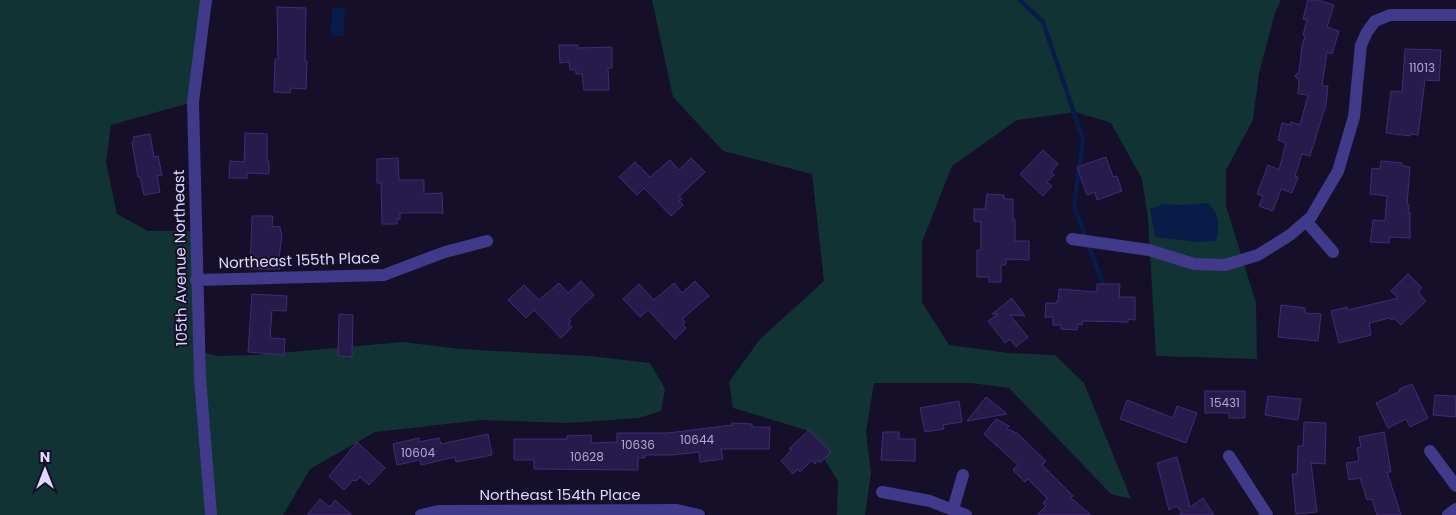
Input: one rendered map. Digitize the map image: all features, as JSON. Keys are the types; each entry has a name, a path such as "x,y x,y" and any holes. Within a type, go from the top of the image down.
{"street":[{"name":"105th Avenue Northeast","path":"206,0 193,102 196,280 200,378 211,515"},
{"path":"1072,239 1149,250 1194,264 1225,265 1258,255 1290,235 1311,217 1338,171 1354,117 1362,45 1367,32 1376,21 1390,15 1456,15"},
{"path":"1306,221 1332,252"},
{"name":"Northeast 155th Place","path":"196,280 384,275 445,252 487,241"},
{"path":"1430,451 1456,486"},
{"path":"1229,456 1266,515"},
{"path":"953,509 963,475"},
{"path":"882,492 930,501 966,515"},
{"path":"1448,515 1456,509"},
{"name":"Northeast 154th Place","path":"421,515 438,511 657,510 677,510 699,515"}],"green space":[{"path":"0,0 206,0 193,102 111,125 106,162 117,214 148,231 195,231 199,351 217,356 256,355 403,342 460,349 590,356 650,363 665,389 661,411 639,418 569,423 482,420 375,432 310,469 283,515 0,515"},
{"path":"652,0 1281,0 1275,13 1259,73 1253,120 1226,170 1226,206 1256,303 1257,359 1156,356 1148,219 1142,179 1111,123 1076,112 1017,120 952,166 922,242 922,302 949,345 1008,353 1055,355 1084,383 1131,499 1111,494 1009,388 971,383 874,383 866,432 871,473 865,515 837,515 838,481 806,430 733,408 729,382 760,339 824,281 812,174 723,151 673,97"}],"water":[{"path":"332,8 345,8 344,36 331,35"},
{"path":"1208,203 1217,216 1218,230 1216,241 1198,242 1155,237 1150,209 1163,204"}],"building":[{"path":"1308,0 1318,0 1334,5 1327,27 1339,31 1332,54 1327,52 1322,86 1328,86 1326,104 1310,156 1302,154 1295,176 1298,177 1292,193 1281,189 1273,211 1259,206 1263,196 1257,194 1268,165 1279,170 1286,143 1278,140 1282,123 1290,125 1291,122 1300,125 1308,95 1298,94 1299,81 1295,76 1299,72 1305,36 1303,35 1307,20 1303,19"},
{"path":"277,7 306,8 306,89 291,88 290,93 274,92 275,59 278,59"},
{"path":"559,45 578,45 578,48 612,47 612,68 608,68 609,90 584,90 582,74 576,74 576,70 570,70 569,62 560,63"},
{"path":"1405,49 1441,50 1439,81 1425,80 1418,135 1410,134 1410,136 1386,133 1391,91 1402,92"},
{"path":"245,133 267,134 269,174 247,173 247,178 229,178 230,161 244,162"},
{"path":"150,134 154,157 158,156 162,175 157,176 160,192 144,195 140,177 138,177 132,142 134,142 133,137"},
{"path":"1043,150 1058,164 1051,172 1054,175 1047,182 1052,186 1043,196 1020,174"},
{"path":"1106,157 1113,177 1117,176 1122,191 1097,200 1095,192 1087,195 1077,167"},
{"path":"398,158 399,180 424,180 424,194 442,193 443,213 400,213 400,219 397,219 397,224 382,224 381,183 377,183 377,159"},
{"path":"691,158 705,172 679,197 682,199 679,201 683,205 671,216 644,188 637,195 619,177 635,162 650,177 670,160 679,170"},
{"path":"1381,161 1402,163 1402,166 1410,167 1407,205 1409,205 1408,213 1410,213 1410,238 1390,237 1389,243 1370,242 1373,220 1385,221 1387,196 1370,194 1372,168 1380,169"},
{"path":"987,194 1004,195 1004,199 1013,199 1015,241 1029,241 1029,260 1006,259 1006,265 1001,265 1001,282 989,282 989,277 977,277 977,250 981,250 981,222 974,221 974,209 985,209"},
{"path":"252,216 273,216 272,226 280,227 282,236 279,257 280,269 250,269"},
{"path":"1408,274 1422,288 1418,292 1426,301 1401,325 1394,318 1392,320 1390,318 1369,323 1371,335 1339,343 1331,311 1347,307 1348,310 1398,298 1391,291"},
{"path":"581,281 594,295 569,319 571,322 568,324 572,327 561,338 534,310 526,318 508,300 524,285 539,300 559,283 568,293"},
{"path":"695,281 709,296 682,319 685,322 683,325 686,328 675,339 648,310 640,317 623,299 639,284 654,300 674,283 682,293"},
{"path":"1097,284 1120,284 1119,297 1135,297 1135,320 1128,319 1128,322 1083,321 1082,325 1078,324 1077,330 1061,329 1061,325 1053,325 1053,317 1045,317 1046,303 1056,303 1058,301 1059,289 1097,292"},
{"path":"252,294 287,296 286,311 272,310 270,338 285,339 284,355 248,352"},
{"path":"1012,298 1025,316 1010,315 1028,337 1016,347 1010,339 1005,343 988,321 998,314 992,314"},
{"path":"1281,305 1305,308 1305,313 1321,314 1318,341 1278,337"},
{"path":"339,314 353,315 352,357 338,356"},
{"path":"1412,384 1428,418 1410,427 1406,419 1388,428 1376,403 1400,391 1399,389"},
{"path":"1205,391 1245,391 1245,418 1229,418 1229,413 1205,413"},
{"path":"1435,395 1456,396 1456,417 1433,415"},
{"path":"1268,396 1301,399 1298,420 1265,415"},
{"path":"986,397 1007,414 967,421"},
{"path":"1127,400 1173,418 1177,406 1197,413 1186,443 1120,419"},
{"path":"959,401 962,422 943,425 944,429 925,432 920,408"},
{"path":"996,419 1009,426 1007,429 1017,433 1046,461 1042,465 1073,496 1071,498 1091,515 1037,515 1046,506 1043,503 1047,498 1028,479 1025,482 1013,470 1018,465 984,434"},
{"path":"1304,422 1326,423 1325,464 1311,463 1317,512 1296,514 1292,474 1297,474 1298,446 1303,446"},
{"path":"732,423 752,424 752,427 770,427 769,449 721,449 723,459 700,462 699,452 645,455 645,458 638,458 638,470 534,469 534,460 514,460 514,439 567,439 567,436 591,435 592,443 617,442 617,433 668,433 732,425"},
{"path":"809,430 831,452 820,463 818,460 815,464 812,460 800,472 798,469 793,474 781,461 792,449 789,449"},
{"path":"883,432 899,432 899,439 915,439 915,461 881,460"},
{"path":"1384,432 1391,472 1387,472 1401,515 1377,515 1372,499 1367,500 1360,478 1349,480 1346,463 1359,461 1357,448 1361,447 1359,437"},
{"path":"488,434 492,455 456,462 455,457 421,465 420,460 397,465 393,444 419,438 419,442 439,438 441,444"},
{"path":"357,442 385,468 369,485 360,477 356,481 353,480 344,490 329,476"},
{"path":"1177,457 1190,507 1203,498 1214,515 1179,515 1182,513 1177,506 1169,510 1157,463"},
{"path":"320,499 330,507 335,500 352,515 307,515"}],"waterway":[{"path":"1020,0 1043,22 1083,139 1074,206 1103,284"}]}
